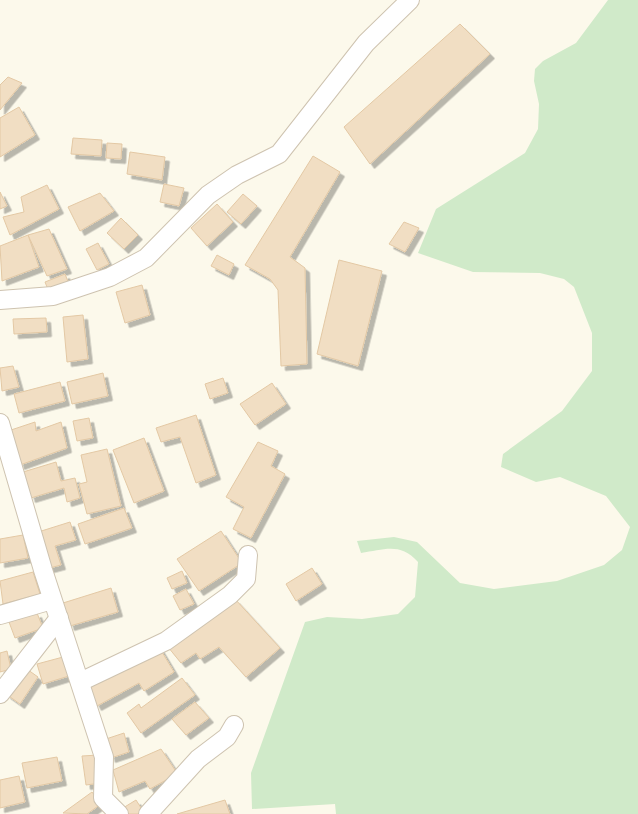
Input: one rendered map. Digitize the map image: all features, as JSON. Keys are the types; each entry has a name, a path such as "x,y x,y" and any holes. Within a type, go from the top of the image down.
{"street":[{"path":"0,300 53,296 110,277 146,258 208,195 237,175 280,154 366,43 410,0"},
{"path":"0,423 52,600 104,757 103,798 118,814"},
{"path":"80,682 166,641 230,595 246,579 248,555"},
{"path":"0,615 52,600"},
{"path":"0,694 59,618"},
{"path":"148,814 198,759 227,737 234,725"}],"green space":[{"path":"608,0 638,0 638,814 336,814 335,804 252,809 251,773 305,622 327,617 362,619 398,614 415,597 418,562 405,552 398,550 384,549 361,553 357,541 394,537 417,542 460,583 494,589 557,581 604,565 622,550 630,527 606,496 560,477 536,482 501,467 503,454 562,411 592,371 592,333 574,287 564,279 540,273 473,272 418,253 436,209 525,153 538,129 539,104 534,81 535,69 543,61 576,43"}],"building":[{"path":"460,24 490,54 370,164 344,127"},
{"path":"8,77 22,83 0,110 0,85"},
{"path":"19,107 35,135 0,157 0,118"},
{"path":"73,138 102,140 101,156 71,154"},
{"path":"107,143 122,144 121,159 106,158"},
{"path":"130,152 165,157 162,180 127,174"},
{"path":"313,156 340,172 290,257 305,268 307,364 281,366 278,290 270,279 245,265"},
{"path":"164,184 184,188 179,206 160,202"},
{"path":"47,185 59,209 10,235 3,217 24,212 21,197"},
{"path":"0,192 7,206 0,209"},
{"path":"100,193 114,211 80,231 68,207"},
{"path":"243,194 257,206 241,224 227,212"},
{"path":"217,204 233,222 207,246 191,228"},
{"path":"121,218 138,235 124,249 107,233"},
{"path":"404,222 419,228 405,252 389,244"},
{"path":"49,229 67,269 47,276 28,235"},
{"path":"28,235 39,267 2,281 0,246"},
{"path":"98,243 109,264 97,270 86,249"},
{"path":"217,255 234,264 229,275 211,266"},
{"path":"339,260 382,271 358,366 317,354"},
{"path":"65,274 69,284 49,292 45,282"},
{"path":"142,285 150,315 125,323 116,292"},
{"path":"83,315 88,359 67,362 63,317"},
{"path":"46,318 47,332 14,334 13,319"},
{"path":"13,366 19,387 2,391 0,368"},
{"path":"103,373 108,396 72,404 67,382"},
{"path":"223,378 228,393 210,399 205,384"},
{"path":"60,382 65,401 19,413 14,394"},
{"path":"272,383 286,404 255,425 240,404"},
{"path":"196,415 216,475 196,483 180,437 161,442 156,428"},
{"path":"89,418 93,438 77,441 73,421"},
{"path":"35,422 36,431 61,422 67,448 20,465 11,430"},
{"path":"144,438 164,491 134,503 113,450"},
{"path":"258,442 278,451 271,466 285,474 251,538 233,529 244,507 226,497"},
{"path":"107,449 121,506 87,514 79,484 87,482 81,455"},
{"path":"56,462 61,481 75,478 80,498 67,502 64,488 31,498 23,472"},
{"path":"124,508 132,528 85,544 78,524"},
{"path":"70,522 76,540 55,546 61,565 46,569 35,533"},
{"path":"221,531 242,563 199,591 177,559"},
{"path":"23,535 28,558 0,563 0,539"},
{"path":"312,568 322,584 296,601 286,584"},
{"path":"182,571 187,583 172,589 167,578"},
{"path":"33,572 40,594 3,604 0,581"},
{"path":"111,588 118,612 70,626 63,603"},
{"path":"186,589 194,604 180,610 173,596"},
{"path":"235,599 280,648 246,677 219,647 200,659 196,653 181,663 168,647"},
{"path":"37,613 43,628 15,638 9,622"},
{"path":"159,647 174,672 144,691 139,683 97,706 87,688"},
{"path":"7,651 11,669 0,672 0,653"},
{"path":"63,657 69,676 43,684 37,664"},
{"path":"24,667 38,677 20,704 6,694"},
{"path":"182,678 195,695 141,733 127,713 139,704 141,708"},
{"path":"195,702 209,718 186,735 172,719"},
{"path":"124,733 129,752 111,758 106,739"},
{"path":"161,749 175,770 175,775 150,789 145,781 119,792 113,770"},
{"path":"98,755 101,783 86,785 82,756"},
{"path":"57,757 62,781 27,788 22,763"},
{"path":"19,776 25,802 0,808 0,780"},
{"path":"92,792 101,804 87,814 63,813"},
{"path":"136,800 143,811 138,814 127,814 123,808"},
{"path":"225,800 230,814 177,814"}]}
